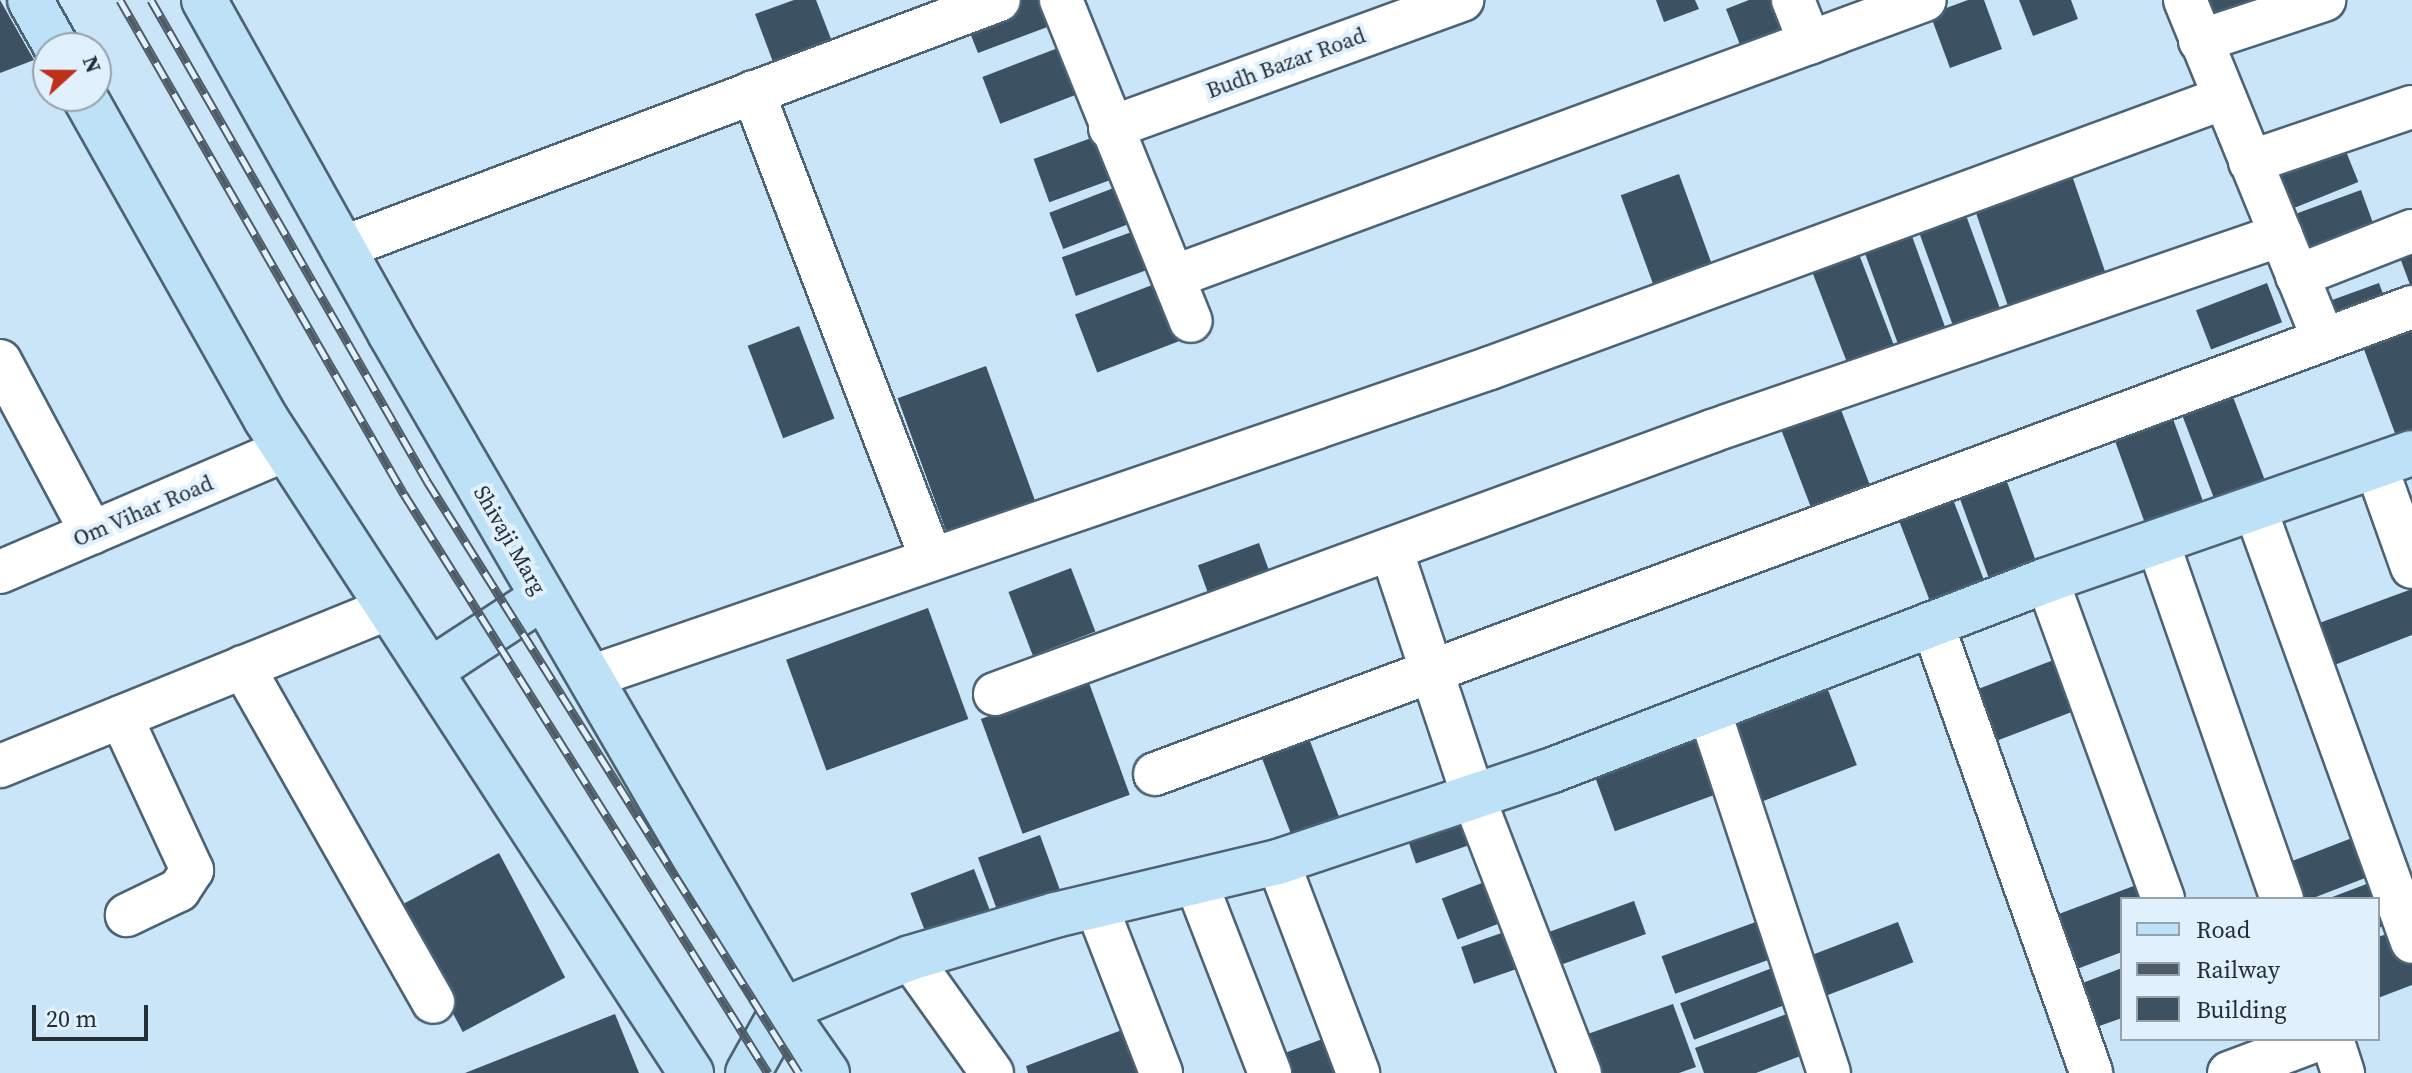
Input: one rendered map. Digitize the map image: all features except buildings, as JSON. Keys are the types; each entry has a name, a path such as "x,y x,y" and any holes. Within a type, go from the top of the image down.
{"main road":[{"path":"30,0 48,32"},
{"name":"Shivaji Marg","path":"204,0 342,248 543,597 783,1010 827,1073"},
{"path":"93,112 287,449 691,1073"},
{"path":"748,1073 783,1010 910,958 1096,905 1197,885 1278,862 1473,796 1709,710 2047,580 2256,511 2394,459"},
{"path":"430,671 543,597"}],"street":[{"path":"342,248 999,0"},
{"path":"1061,0 1110,128 1191,321"},
{"name":"Budh Bazar Road","path":"1110,128 1462,0"},
{"path":"1793,0 1810,43"},
{"path":"1173,277 1925,0"},
{"path":"2185,0 2324,340"},
{"path":"2200,41 2324,0"},
{"path":"753,92 931,558"},
{"path":"590,677 1490,368 2224,98"},
{"path":"2250,162 2412,107"},
{"path":"2297,276 2412,231"},
{"path":"995,694 1391,549 2281,235"},
{"path":"1155,774 1430,667 2412,307"},
{"path":"0,361 92,533"},
{"name":"Om Vihar Road","path":"0,572 287,449"},
{"path":"2394,459 2412,567"},
{"path":"2256,511 2412,942"},
{"path":"2158,543 2281,897"},
{"path":"1391,549 1473,796 1580,1073"},
{"path":"2047,580 2162,897"},
{"path":"0,766 389,608"},
{"path":"1932,623 2091,1073"},
{"path":"243,667 433,1002"},
{"path":"1709,710 1829,1073"},
{"path":"121,717 192,870 179,890 127,915"},
{"path":"1278,862 1358,1073"},
{"path":"1197,885 1270,1073"},
{"path":"1096,905 1161,1073"},
{"path":"910,958 992,1073"},
{"path":"2214,1041 2227,1073 2314,1041"},
{"path":"2333,1041 2343,1073"}],"railway":[{"path":"120,0 404,494 768,1073"},
{"path":"151,0 427,481 799,1073"}]}
